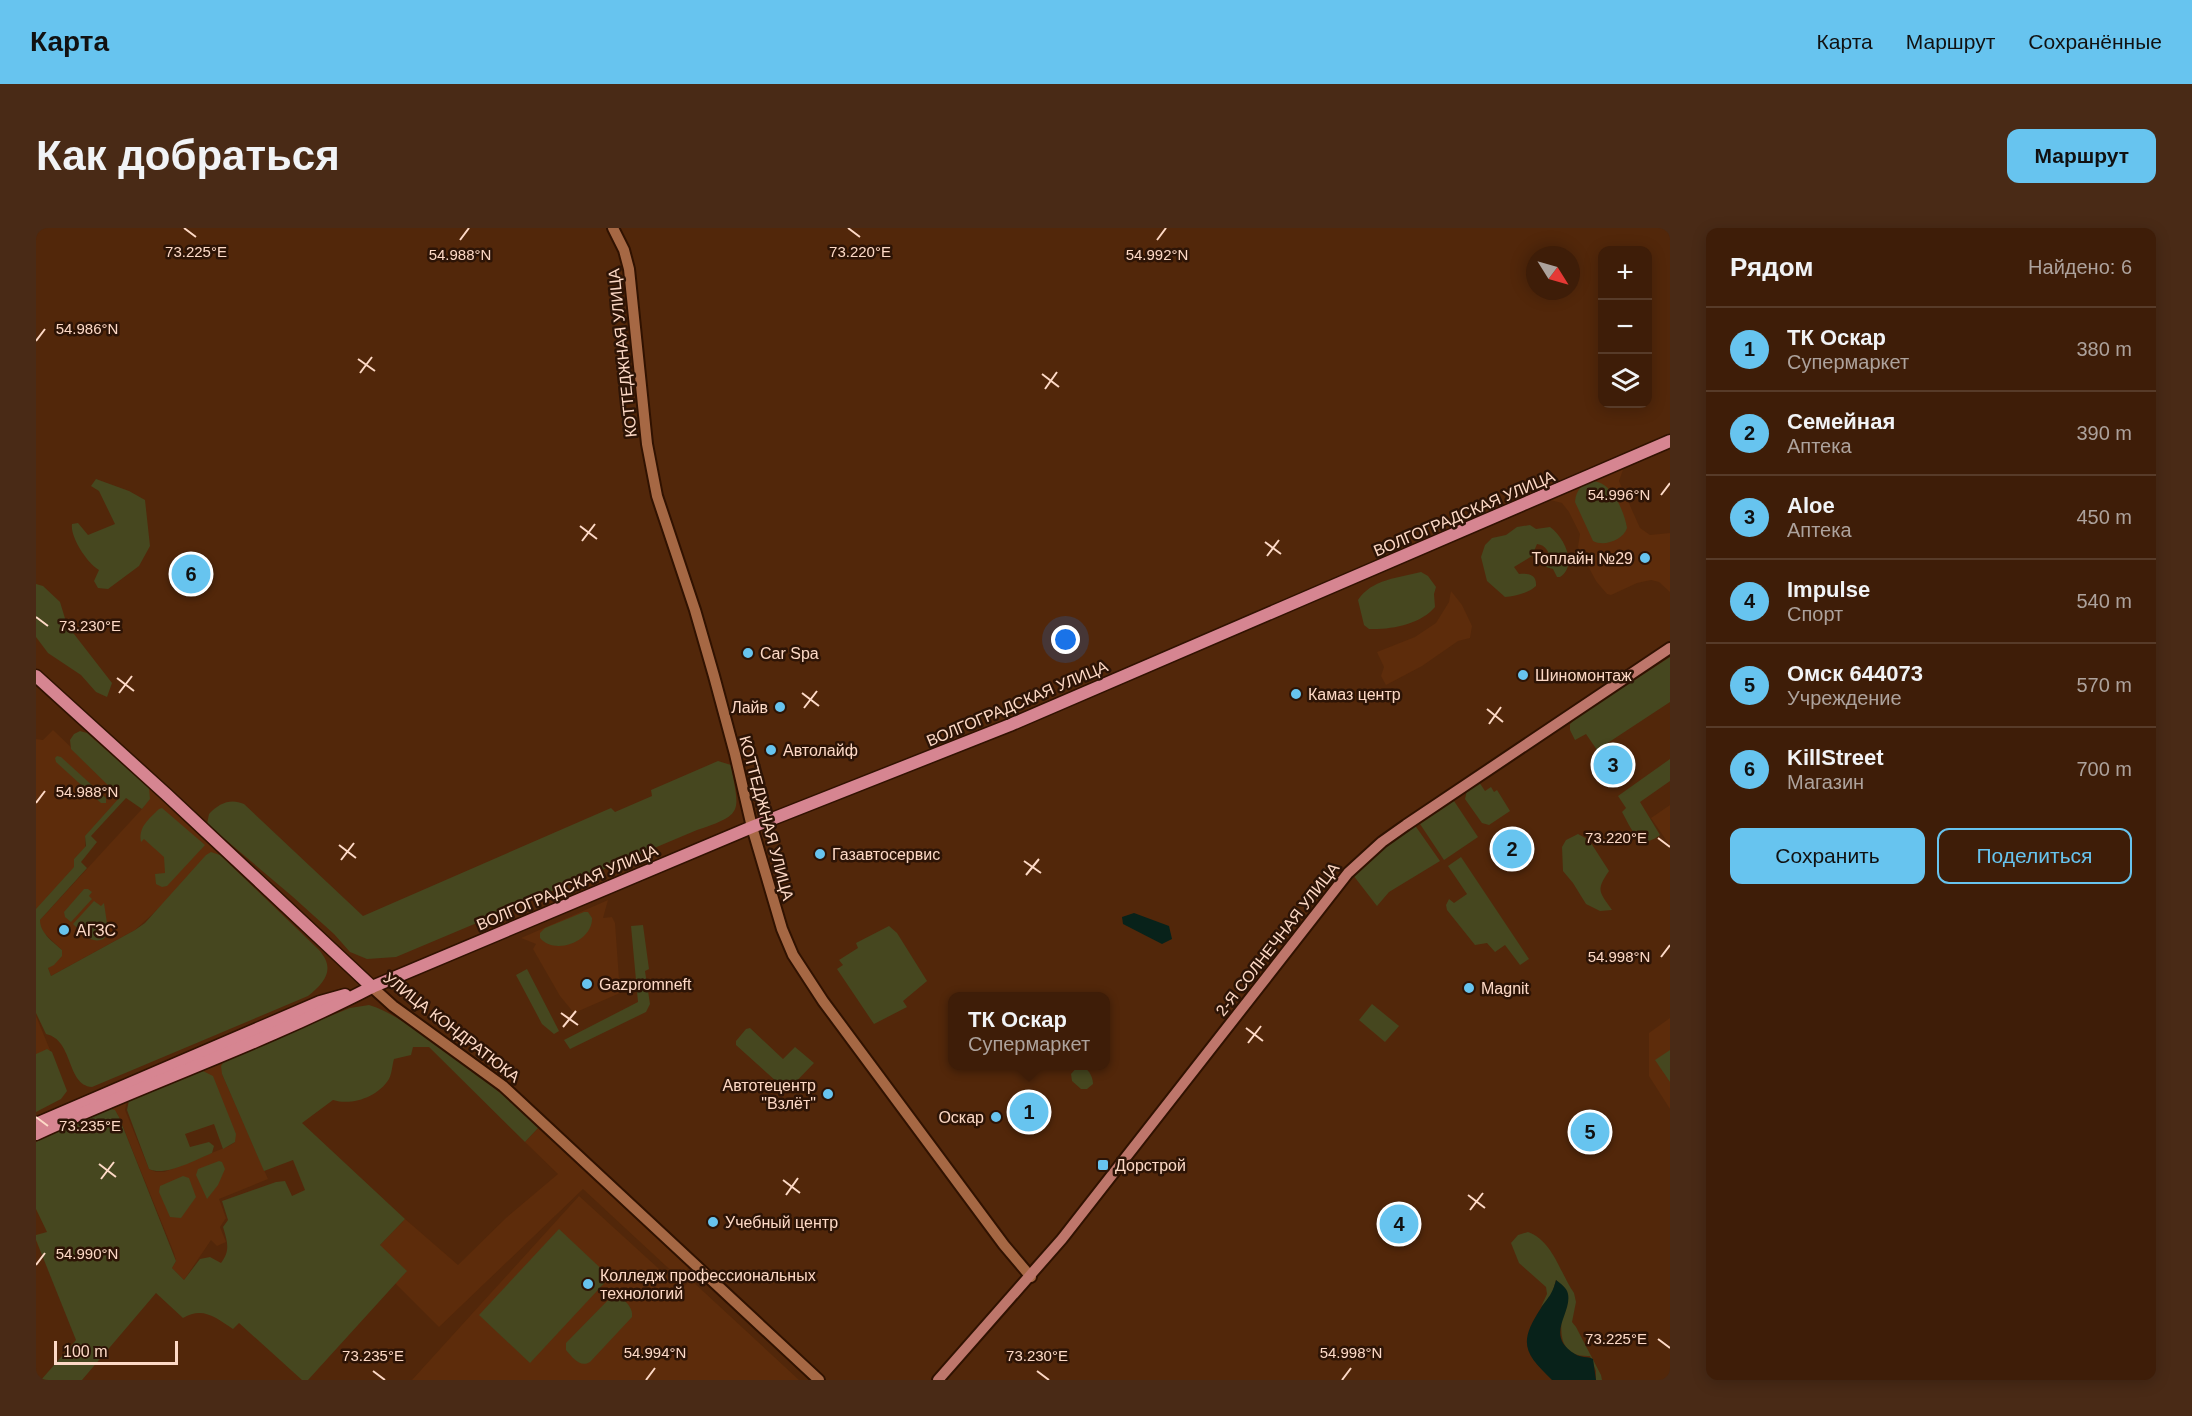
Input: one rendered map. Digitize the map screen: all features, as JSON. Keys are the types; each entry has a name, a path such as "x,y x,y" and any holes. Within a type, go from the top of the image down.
{"main road":[{"name":"ВОЛГОГРАДСКАЯ УЛИЦА","path":"36,1134 324,1012 372,987 752,827 1010,725 1670,441"},
{"name":"2-Я СОЛНЕЧНАЯ УЛИЦА","path":"938,1380 1031,1277 1144,1137 1347,873 1382,842 1406,825 1670,648"},
{"name":"УЛИЦА КОНДРАТЮКА","path":"36,676 372,987"},
{"name":"ВОЛГОГРАДСКАЯ УЛИЦА","path":"36,1125 320,1002 372,987"}],"street":[{"name":"КОТТЕДЖНАЯ УЛИЦА","path":"613,228 624,250 629,269 647,444 657,496 711,665 752,827 782,929 809,981 1004,1245 1031,1277"},
{"name":"УЛИЦА КОНДРАТЮКА","path":"372,987 393,1006 503,1086 819,1380"}],"shaded area":[{"path":"1624,467 1619,481 1640,528 1650,535 1670,533 1670,592 1659,582 1651,580 1637,583 1611,595 1607,594 1596,581 1578,547 1580,534 1569,512 1562,503 1550,500"},
{"path":"96,479 129,491 145,500 150,546 139,566 108,589 98,588 94,581 99,570 89,562 80,549 72,529 72,524 78,523 88,535 115,524 99,491 91,486"},
{"path":"1592,481 1599,482 1611,491 1623,513 1627,528 1622,536 1608,543 1593,541 1575,502 1580,488"},
{"path":"1530,525 1536,529 1550,527 1560,537 1567,551 1568,566 1560,577 1557,577 1553,569 1546,567 1551,560 1545,547 1537,544 1532,556 1514,567 1519,574 1529,574 1533,577 1536,586 1526,592 1505,597 1487,581 1481,557 1485,545 1492,538 1506,535 1517,527"},
{"path":"1421,572 1428,576 1436,587 1435,607 1429,613 1414,622 1396,627 1369,629 1364,625 1358,600 1364,593 1386,580"},
{"path":"36,584 43,586 60,602 67,625 112,683 107,697 96,692 81,675 48,653 36,637"},
{"path":"1451,591 1462,605 1472,626 1470,638 1458,641 1422,666 1386,685 1381,676 1384,667 1377,652 1415,637 1436,623 1449,602"},
{"path":"1670,657 1670,702 1597,750 1586,734 1575,740 1570,724 1577,717"},
{"path":"53,730 123,797 85,838 85,848 74,859 74,868 36,911 36,739 43,740"},
{"path":"80,731 87,733 149,788 150,799 142,809 126,798 91,836 97,842 81,862 87,868 40,920 45,933 62,950 62,956 48,968 51,976 145,923 211,852 220,855 318,949 327,962 324,980 308,996 92,1087 78,1079 61,1045 55,1038 46,1034 36,1013 36,909 74,867 74,859 86,846 85,836 120,797 71,749 70,740"},
{"path":"57,756 61,757 106,798 106,803 101,803 56,762"},
{"path":"1670,759 1670,781 1640,802 1660,835 1652,840 1641,840 1636,836 1622,812 1626,808 1618,796"},
{"path":"718,761 731,765 736,793 735,809 724,820 396,957 367,959 350,952 334,934 293,897 207,824 209,814 221,804 234,801 244,804 363,916 611,808 615,812 652,796 651,790"},
{"path":"1479,782 1485,791 1491,787 1494,792 1497,790 1510,811 1489,825 1482,823 1465,799 1467,790"},
{"path":"149,788 220,855 218,854 135,930 51,976 48,968 62,950 44,933 40,920 142,809 149,799"},
{"path":"1454,801 1478,837 1444,860 1420,824"},
{"path":"1670,805 1670,846 1651,818"},
{"path":"162,808 205,845 167,886 162,887 156,884 155,874 165,873 164,857 144,839 141,842 141,832 145,824"},
{"path":"1414,824 1440,861 1389,892 1377,906 1353,875 1382,846"},
{"path":"1578,834 1589,840 1609,871 1602,883 1601,891 1612,910 1600,911 1586,904 1563,871 1562,847 1566,840"},
{"path":"1461,857 1529,959 1520,965 1505,945 1495,952 1487,943 1475,945 1447,910 1446,905 1449,899 1454,903 1467,894 1448,866"},
{"path":"84,889 92,892 89,896 92,899 71,922 65,917 64,912"},
{"path":"608,900 603,918 612,917 615,923 620,993 574,1013 560,996 533,949 536,944 521,938"},
{"path":"94,901 101,906 104,903 108,930 105,938 100,940 88,937 73,924"},
{"path":"588,912 592,918 591,926 580,939 563,946 555,946 540,938 540,933 545,928"},
{"path":"1134,913 1169,926 1172,939 1162,944 1123,924 1122,917"},
{"path":"643,925 649,969 645,971 650,1004 646,1012 570,1049 564,1040 638,1002 631,926"},
{"path":"889,926 897,933 927,981 903,1001 907,1007 874,1024 837,969 843,965 839,960 858,948 856,943"},
{"path":"527,969 559,1031 554,1034 542,1024 516,975"},
{"path":"1372,1004 1399,1026 1385,1042 1359,1020"},
{"path":"369,1005 397,1018 453,1056 539,1127 525,1142 429,1047 413,1047 411,1055 394,1059 389,1079 378,1091 356,1101 333,1100 302,1123 405,1219 380,1245 407,1271 308,1380 302,1380 239,1323 233,1329 203,1313 183,1318 156,1293 82,1380 41,1380 76,1340 36,1240 36,1235 47,1232 36,1209 36,1142 107,1108 115,1110 176,1261 172,1268 184,1280 200,1259 210,1257 221,1263 226,1254 227,1245 223,1227 228,1220 222,1201 276,1182 285,1181 292,1196 305,1190 293,1160 264,1171 222,1074 221,1066 226,1058 350,1008"},
{"path":"36,1016 50,1050 36,1056"},
{"path":"1670,1018 1670,1109 1649,1076 1649,1033"},
{"path":"750,1028 783,1059 795,1047 814,1063 787,1091 736,1045 736,1041 746,1029"},
{"path":"47,1049 52,1052 67,1091 61,1099 36,1112 36,1054"},
{"path":"1670,1050 1670,1082 1655,1060"},
{"path":"226,1058 222,1074 268,1179 219,1199 226,1218 220,1227 226,1242 217,1246 211,1240 184,1280 172,1268 176,1261 174,1253 119,1117 117,1113 107,1108 127,1101 125,1110 149,1169 156,1172 164,1172 229,1146 235,1142 199,1069"},
{"path":"201,1070 213,1076 236,1134 235,1142 223,1149 214,1124 185,1134 190,1147 209,1142 214,1146 212,1153 171,1169 156,1171 149,1169 127,1110 129,1100"},
{"path":"1074,1070 1088,1070 1093,1084 1087,1089 1081,1089 1072,1081 1071,1074"},
{"path":"539,1127 689,1267 679,1278 583,1189 439,1327 395,1283 380,1245 405,1219 458,1265 506,1218 558,1174 525,1142"},
{"path":"219,1161 225,1169 218,1185 207,1199 196,1175 198,1169"},
{"path":"183,1176 189,1178 196,1197 181,1218 170,1217 159,1192 160,1186"},
{"name":"Колледж профессиональных технологий","path":"579,1196 681,1289 691,1280 799,1380 412,1380"},
{"path":"559,1229 610,1277 530,1363 479,1315"},
{"path":"1528,1232 1537,1236 1550,1250 1574,1293 1576,1302 1572,1322 1601,1375 1602,1380 1596,1380 1596,1371 1590,1356 1577,1355 1564,1343 1561,1322 1566,1290 1556,1280 1552,1294 1541,1307 1547,1294 1546,1287 1519,1263 1511,1243 1518,1235"},
{"path":"1556,1280 1568,1294 1568,1302 1561,1324 1561,1339 1566,1347 1575,1354 1593,1359 1596,1380 1552,1380 1530,1355 1527,1347 1529,1330 1552,1292"},
{"path":"613,1295 627,1303 632,1317 590,1362 580,1363 566,1350 566,1343"}],"place":[{"name":"Топлайн №29","path":"1645,558"},
{"name":"KillStreet","path":"191,574"},
{"name":"Car Spa","path":"748,653"},
{"name":"Шиномонтаж","path":"1523,675"},
{"name":"Камаз центр","path":"1296,694"},
{"name":"Лайв","path":"780,707"},
{"name":"Автолайф","path":"771,750"},
{"name":"Aloe","path":"1613,765"},
{"name":"Семейная","path":"1512,849"},
{"name":"Газавтосервис","path":"820,854"},
{"name":"АГЗС","path":"64,930"},
{"name":"Gazpromneft","path":"587,984"},
{"name":"Magnit","path":"1469,988"},
{"name":"Автотецентр \"Взлёт\"","path":"828,1094"},
{"name":"ТК Оскар","path":"1029,1112"},
{"name":"Оскар","path":"996,1117"},
{"name":"Омск 644073","path":"1590,1132"},
{"name":"Дорстрой","path":"1103,1165"},
{"name":"Учебный центр","path":"713,1222"},
{"name":"Impulse","path":"1399,1224"},
{"name":"Колледж профессиональных технологий","path":"588,1284"}]}
